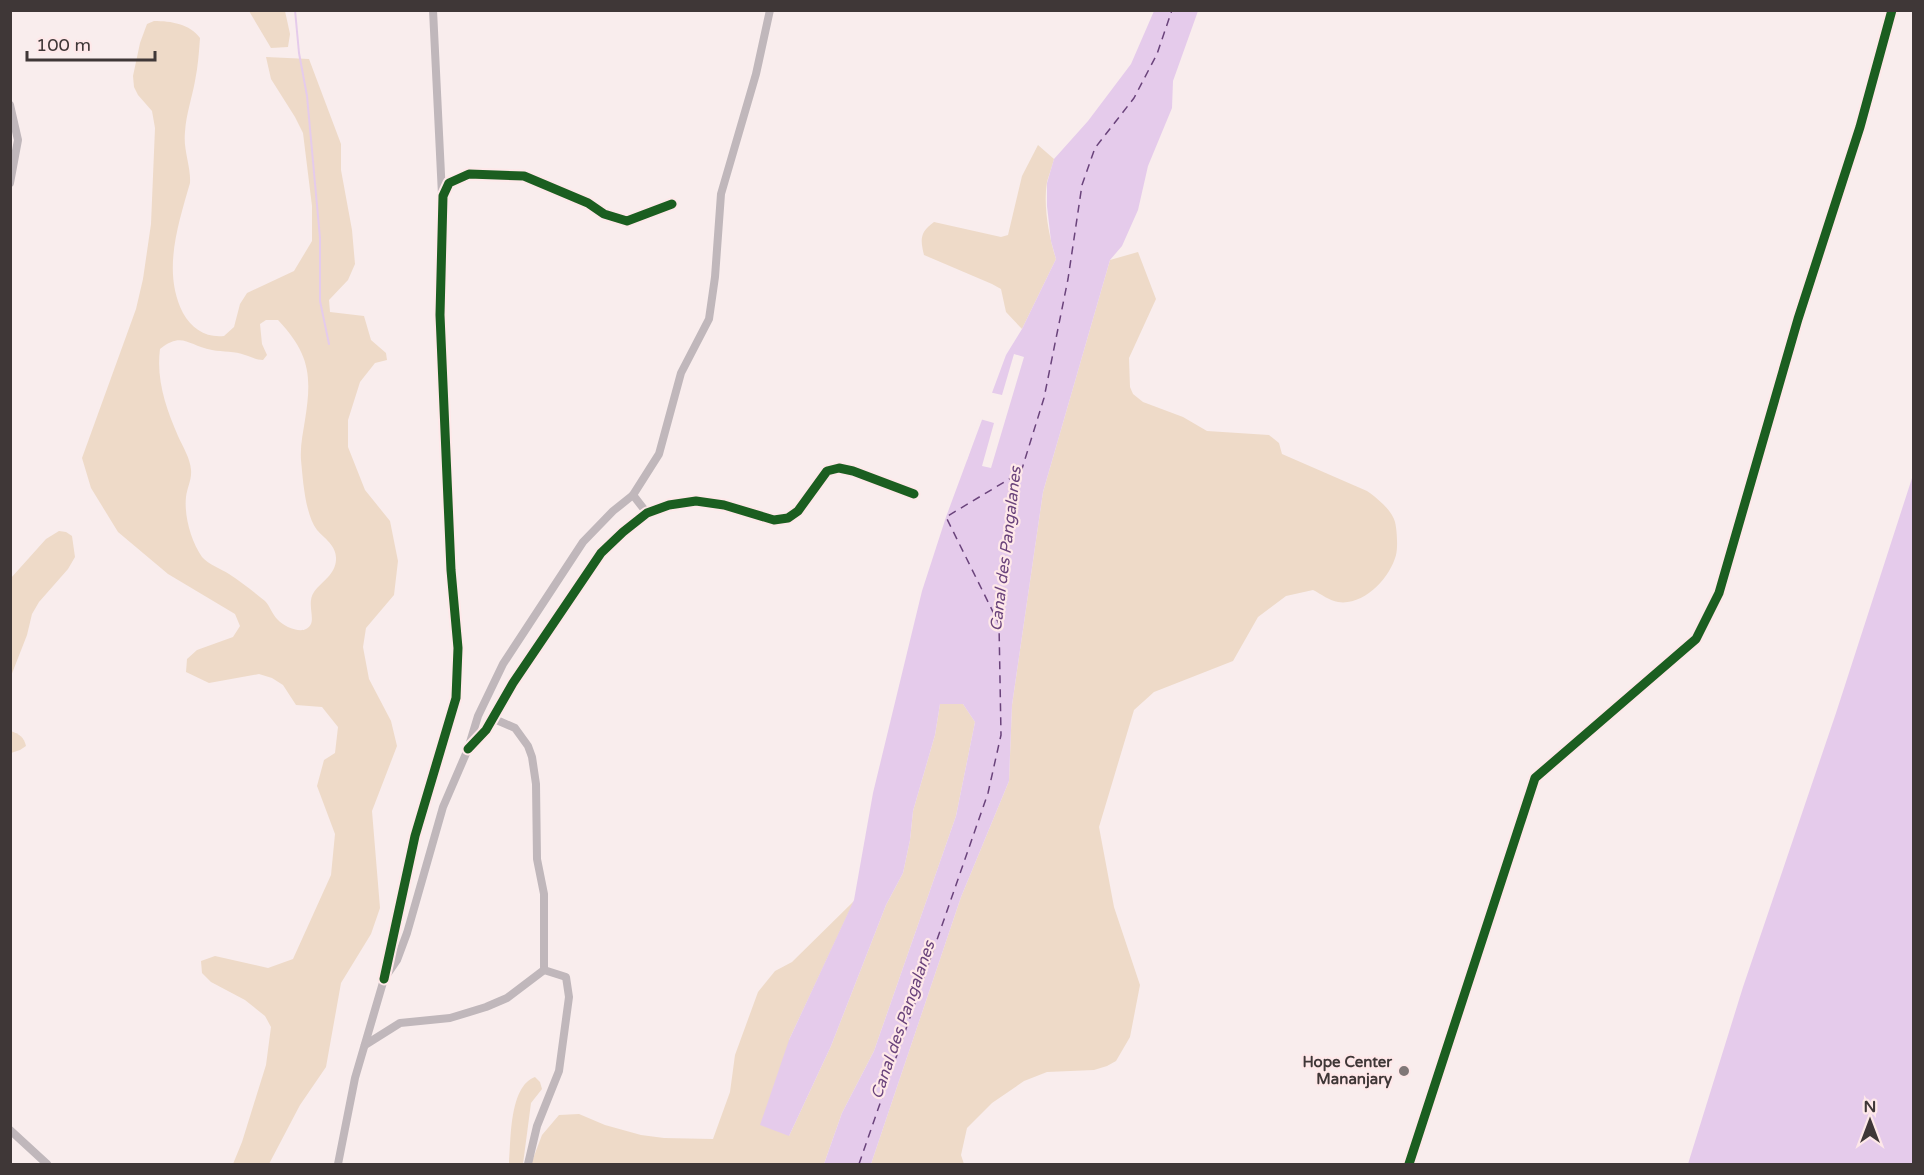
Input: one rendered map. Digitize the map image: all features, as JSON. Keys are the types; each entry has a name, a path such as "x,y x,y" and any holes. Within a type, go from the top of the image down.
{"street":[{"path":"338,1164 355,1078 384,979 415,836 456,698 458,648 451,570 440,315 442,196 433,10"},
{"path":"384,979 397,960 407,933 443,807 468,749 478,716 503,664 583,542 613,511 633,495 659,454 681,373 710,319 721,194 756,74 770,10"},
{"path":"1409,1164 1535,778 1696,639 1719,593 1798,319 1860,127 1892,10"},
{"path":"10,105 18,140 10,183"},
{"path":"442,196 449,183 469,174 524,176 588,203 604,214 627,221 672,204"},
{"path":"468,749 486,730 513,682 602,553 623,532 648,513 669,505 696,501 724,505 774,520 788,518 798,511 827,471 839,468 914,494"},
{"path":"633,495 648,513"},
{"path":"492,718 515,728 528,746 532,757 536,784 537,859 544,894 543,970"},
{"path":"365,1045 400,1023 450,1018 486,1007 507,998 543,970"},
{"path":"528,1164 537,1126 560,1071 569,997 566,977 543,970"},
{"path":"10,1130 47,1164"}],"shaded area":[{"path":"249,11 285,11 290,34 288,47 271,48"},
{"path":"154,21 180,24 191,29 200,38 196,75 185,132 190,183 177,232 173,265 177,297 187,319 205,334 224,336 234,327 240,304 247,293 294,271 312,241 312,206 303,133 271,79 266,57 309,59 341,144 341,170 352,230 355,264 348,280 329,300 330,312 364,316 371,340 386,353 387,360 375,363 360,382 348,420 348,447 365,490 390,521 398,561 394,595 366,628 363,647 369,679 391,721 397,746 372,811 380,908 371,934 341,983 326,1067 300,1105 269,1164 233,1164 266,1065 271,1027 265,1016 245,1000 211,982 202,973 201,961 215,956 268,968 293,959 331,875 335,834 317,786 324,760 335,753 338,727 322,707 296,705 283,685 272,678 259,674 209,683 186,672 187,659 197,650 233,637 240,626 235,614 168,574 118,532 91,488 82,458 136,309 143,279 151,224 155,128 152,111 138,95 134,87 133,76 140,43 147,24","holes":["266,320 278,320 297,344 308,378 301,455 305,497 313,523 333,547 336,555 333,570 314,592 311,602 311,623 303,630 291,628 280,622 265,601 234,577 208,562 198,551 189,528 186,512 191,470 166,404 159,372 160,349 180,340 216,351 237,353 263,360 267,355 262,344 260,324"]},
{"path":"1038,145 1054,159 1047,182 1046,211 1056,259 1022,329 1006,312 1001,289 924,255 922,240 926,229 934,222 1001,237 1008,235 1022,176"},
{"path":"1138,252 1156,299 1129,358 1130,387 1133,394 1143,402 1183,417 1207,431 1269,435 1279,443 1282,454 1367,491 1391,513 1397,534 1396,555 1382,581 1357,600 1338,602 1313,590 1286,596 1258,617 1233,661 1154,692 1134,710 1099,827 1114,907 1140,985 1130,1037 1116,1061 1094,1070 1047,1072 1024,1081 992,1103 967,1128 961,1155 964,1164 871,1164 961,897 1009,781 1012,705 1043,492 1110,260"},
{"path":"59,531 72,536 75,557 32,614 27,635 11,676 11,578 46,539"},
{"path":"940,704 963,704 975,722 956,816 874,1051 842,1113 824,1164 531,1164 542,1135 559,1115 579,1114 605,1125 641,1135 713,1139 730,1092 735,1055 758,992 775,971 792,962 854,901 789,1040 789,1136 831,1046 886,905 903,873 913,811 935,735"},
{"path":"11,731 21,736 26,746 11,753"},
{"path":"535,1077 542,1089 531,1103 523,1164 509,1164 511,1129 516,1102 526,1082"}],"water":[{"name":"Canal des Pangalanes","path":"1154,11 1198,11 1173,81 1172,108 1148,166 1138,210 1122,246 1110,260 1043,492 1012,705 1009,781 961,897 871,1164 824,1164 842,1113 874,1051 956,816 975,722 963,704 940,704 935,735 913,811 903,873 886,905 831,1046 789,1136 760,1125 789,1040 854,900 873,793 922,591 946,517 1006,355 1022,329 1056,259 1051,241 1047,206 1047,183 1054,159 1088,121 1131,64"},
{"path":"1913,475 1913,1164 1688,1164 1743,987 1836,713"}],"pier":[{"path":"1014,354 1024,357 991,468 982,466 994,423 980,419 967,460 964,460 989,392 1002,395"}],"waterway":[{"path":"295,10 299,53 307,96 320,238 320,301 329,344"}],"ferry route":[{"path":"859,1164 988,793 1001,735 999,624 946,517 1021,472 1044,398 1068,279 1082,185 1095,148 1134,98 1157,54 1172,10"}],"cycle path":[{"path":"1409,1164 1535,778 1696,639 1719,593 1798,319 1860,127 1892,10"},
{"path":"384,979 415,836 456,698 458,648 451,570 440,315 443,196 449,183 469,174 524,176 588,203 604,214 627,221 672,204"},
{"path":"468,749 486,730 513,683 601,553 647,513 669,505 696,501 724,505 774,520 788,518 798,511 827,471 839,468 914,494"}],"place":[{"name":"Hope Center Mananjary","path":"1404,1071"}]}
